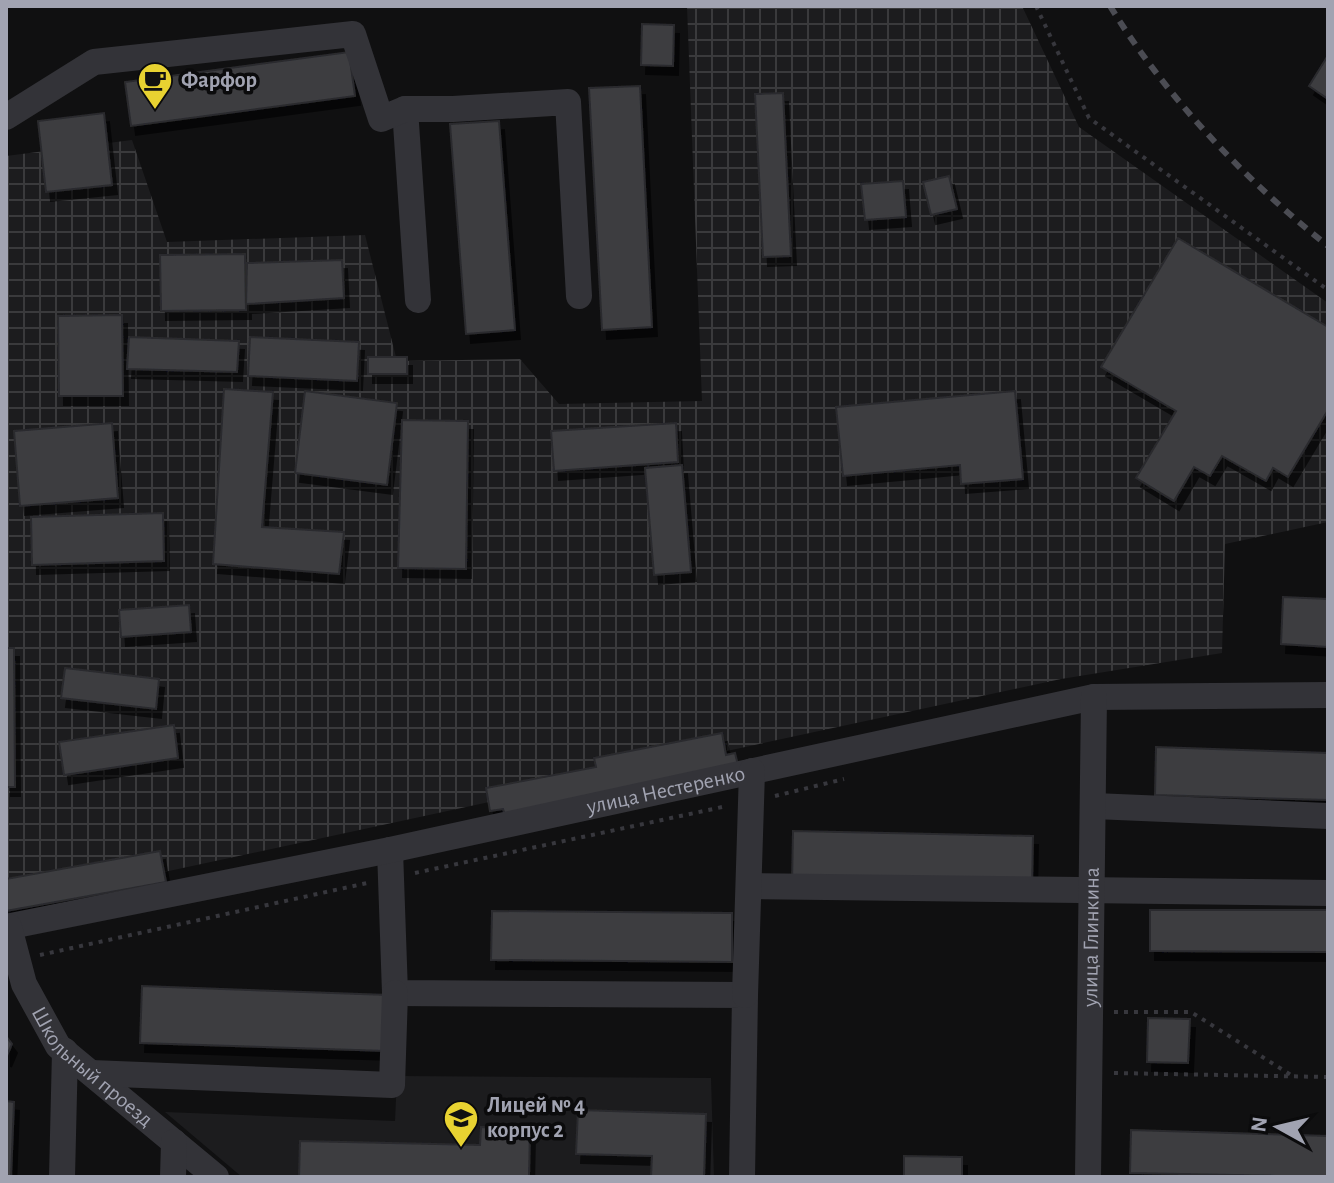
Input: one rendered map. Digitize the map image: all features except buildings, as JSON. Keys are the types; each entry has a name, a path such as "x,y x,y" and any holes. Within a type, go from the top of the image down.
{"street":[{"path":"6,117 94,62 353,34 381,119 405,109 568,102 579,296"},
{"path":"405,109 418,300"},
{"name":"улица Нестеренко","path":"7,927 390,850 1094,697 1328,695"},
{"name":"улица Глинкина","path":"1088,1177 1094,697"},
{"path":"742,1177 752,771"},
{"path":"1094,806 1328,816"},
{"path":"91,1073 392,1085 395,993 390,850"},
{"path":"749,886 1328,893"},
{"name":"Школьный проезд","path":"7,927 24,984 58,1046 216,1177"},
{"path":"395,993 745,995"},
{"path":"62,1177 65,1051"},
{"path":"173,1177 174,1142"}],"path":[{"path":"1036,6 1089,118 1328,290"},
{"path":"18,960 845,779"},
{"path":"1091,1011 1191,1012 1293,1076"},
{"path":"1090,1072 1328,1077"}],"shaded area":[{"path":"687,6 1022,6 1079,127 1328,303 1328,522 1225,544 1222,653 1061,679 6,906 6,156 132,140 167,242 365,235 397,361 520,359 559,404 702,401"},
{"name":"Лицей № 4 корпус 2","path":"397,1076 711,1078 714,1177 242,1177 165,1112 395,1121"}],"railway":[{"path":"1110,6 1156,73 1209,135 1267,193 1328,246"}],"place":[{"name":"Фарфор","path":"155,111"},
{"name":"Лицей № 4 корпус 2","path":"461,1149"}]}
